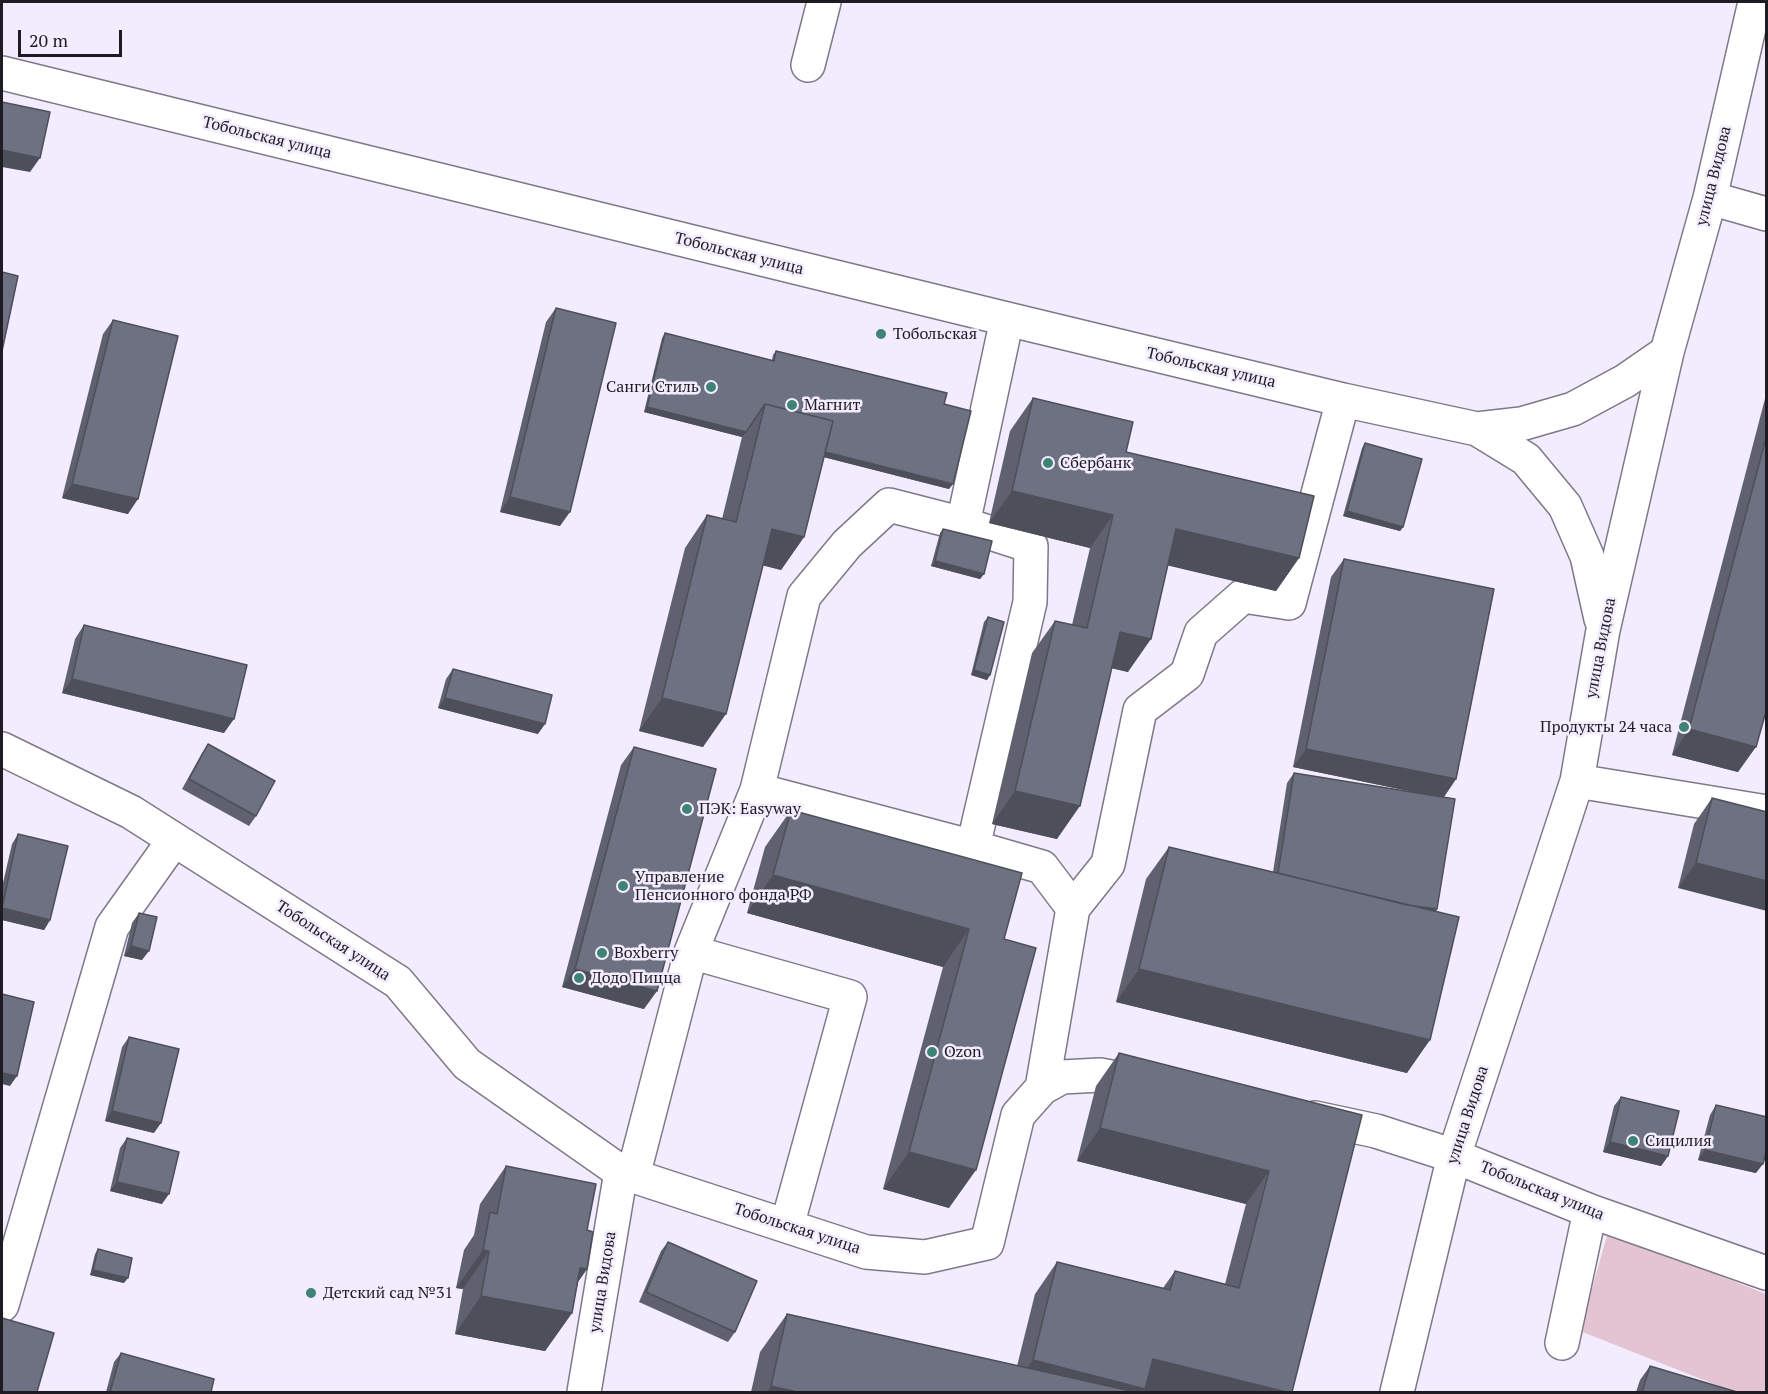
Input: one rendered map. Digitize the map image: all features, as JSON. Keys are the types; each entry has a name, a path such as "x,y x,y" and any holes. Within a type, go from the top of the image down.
{"street":[{"path":"808,65 824,2"},
{"name":"улица Видова","path":"1397,1392 1454,1155 1577,781 1603,630 1667,352 1710,198 1755,2"},
{"name":"Тобольская улица","path":"2,73 1007,319 1343,400 1477,429 1521,424 1573,409 1625,381 1667,352"},
{"path":"1710,198 1767,214"},
{"path":"973,847 1030,602 1031,546 963,524 1007,319"},
{"path":"1042,1088 1073,908 1108,864 1140,710 1186,674 1201,633 1243,596 1289,603 1343,400"},
{"name":"Тобольская улица","path":"1477,429 1526,459 1565,507 1587,556 1603,630"},
{"name":"улица Видова","path":"584,1392 627,1174 691,952 757,790 804,596 848,544 889,505 963,524"},
{"name":"Тобольская улица","path":"2,749 131,812 398,982 467,1064 627,1174 866,1252 925,1257 987,1243 1018,1115 1042,1088 1062,1077 1100,1075 1181,1091"},
{"path":"1577,781 1767,812"},
{"path":"757,790 1041,867 1073,908"},
{"path":"2,1305 13,1224 112,927 174,840"},
{"path":"691,952 850,997 788,1226"},
{"name":"Тобольская улица","path":"1284,1112 1376,1131 1454,1155 1590,1212 1767,1273"},
{"path":"1562,1343 1590,1212"}],"shaded area":[{"path":"1608,1232 1766,1294 1766,1392 1734,1392 1580,1331"}],"building":[{"path":"2,102 50,112 40,158 2,150"},
{"path":"2,272 18,276 2,351"},
{"path":"556,308 616,323 570,512 510,497"},
{"path":"113,320 178,336 138,499 72,484"},
{"path":"665,333 774,361 776,351 947,393 944,404 971,411 953,484 825,452 833,421 765,404 746,432 647,407"},
{"path":"1033,398 1133,422 1126,452 1314,496 1299,558 1176,529 1151,639 1120,632 1080,806 1015,791 1055,621 1087,628 1113,515 1012,491"},
{"path":"765,404 833,421 804,537 772,529 726,714 662,698 707,515 736,522"},
{"path":"1767,434 1767,708 1756,747 1689,729"},
{"path":"1365,443 1422,459 1403,527 1347,511"},
{"path":"943,529 992,541 984,574 935,561"},
{"path":"1344,559 1494,589 1456,779 1306,749"},
{"path":"988,617 1004,622 990,675 974,670"},
{"path":"84,625 247,665 234,719 72,679"},
{"path":"453,669 552,695 545,724 445,698"},
{"path":"208,744 275,781 256,816 189,779"},
{"path":"634,747 716,769 657,991 575,969"},
{"path":"1294,773 1455,799 1437,909 1407,905 1278,873"},
{"path":"1712,798 1767,812 1767,881 1696,863"},
{"path":"791,810 1022,873 1004,939 1036,948 976,1170 909,1152 969,929 773,875"},
{"path":"18,834 68,846 50,920 2,908"},
{"path":"1169,847 1459,917 1430,1040 1139,969"},
{"path":"139,913 157,917 149,951 131,946"},
{"path":"2,994 34,1002 17,1076 2,1073"},
{"path":"129,1037 179,1049 161,1123 112,1111"},
{"path":"1119,1053 1362,1115 1292,1392 1153,1359 1145,1389 1033,1360 1057,1262 1170,1290 1175,1271 1239,1288 1269,1171 1100,1128"},
{"path":"1621,1097 1679,1111 1668,1156 1610,1142"},
{"path":"1716,1105 1767,1117 1767,1149 1763,1164 1705,1150"},
{"path":"127,1138 179,1152 169,1194 117,1182"},
{"path":"506,1166 596,1184 587,1230 593,1232 587,1269 580,1268 572,1313 481,1296 489,1251 483,1250 490,1212 497,1214"},
{"path":"668,1242 757,1281 735,1332 646,1292"},
{"path":"98,1249 132,1258 128,1278 93,1270"},
{"path":"787,1314 1135,1392 797,1392 771,1386"},
{"path":"2,1318 54,1333 37,1392 2,1392"},
{"path":"121,1353 214,1379 211,1392 110,1392"},
{"path":"1650,1366 1737,1392 1642,1392"}],"place":[{"name":"Тобольская","path":"881,334"},
{"name":"Санги Стиль","path":"711,387"},
{"name":"Магнит","path":"792,405"},
{"name":"Сбербанк","path":"1048,463"},
{"name":"Продукты 24 часа","path":"1684,727"},
{"name":"ПЭК: Easyway","path":"687,809"},
{"name":"Управление Пенсионного фонда РФ","path":"623,886"},
{"name":"Boxberry","path":"602,953"},
{"name":"Додо Пицца","path":"579,978"},
{"name":"Ozon","path":"932,1052"},
{"name":"Сицилия","path":"1633,1141"},
{"name":"Детский сад №31","path":"311,1293"}]}
